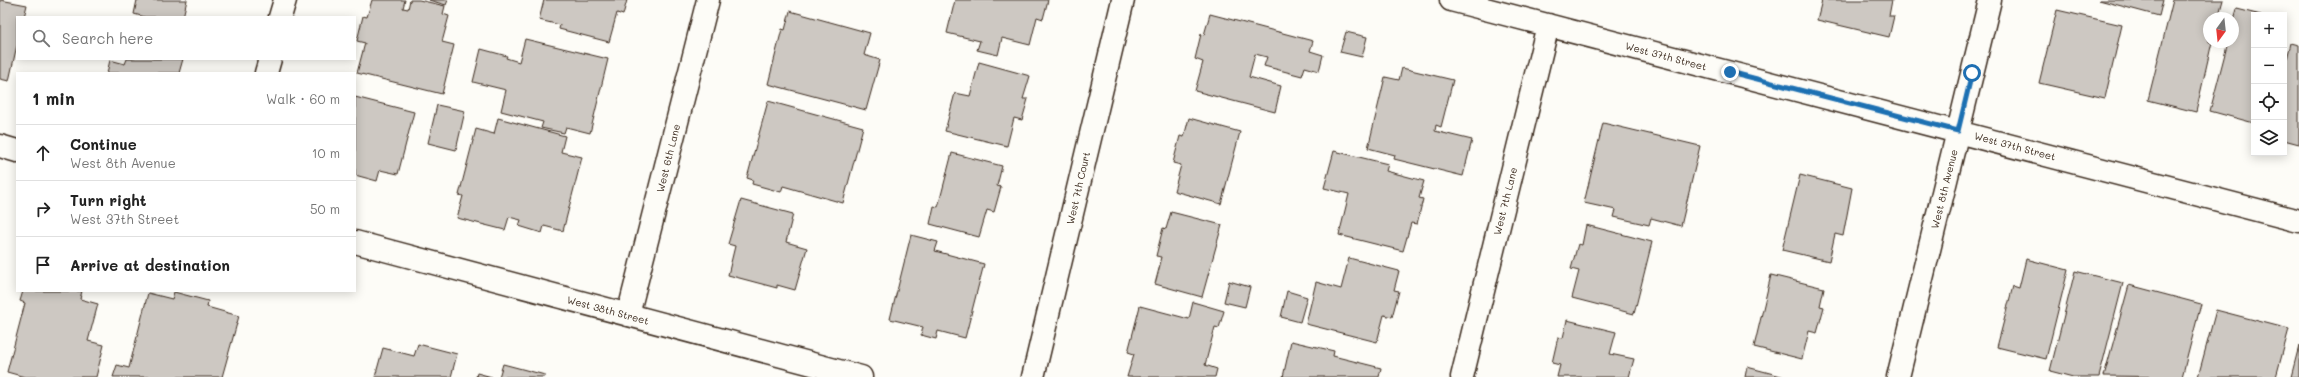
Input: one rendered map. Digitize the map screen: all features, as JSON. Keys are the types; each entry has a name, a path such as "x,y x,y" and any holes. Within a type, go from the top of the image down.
{"street":[{"path":"280,16 285,0"},
{"name":"West 6th Lane","path":"628,315 708,0"},
{"name":"West 7th Court","path":"1033,377 1122,0"},
{"name":"West 37th Street","path":"1451,0 2299,221"},
{"name":"West 8th Avenue","path":"1898,377 1990,0"},
{"name":"West 7th Lane","path":"1462,377 1548,25"},
{"path":"266,72 270,60"},
{"path":"0,146 16,151"},
{"name":"West 38th Street","path":"356,242 861,377"}],"building":[{"path":"0,0 27,5 24,16 16,16 16,50 9,81 0,79"},
{"path":"137,0 187,0 183,16 141,16 134,14"},
{"path":"372,0 405,0 403,8 408,9 410,0 419,0 445,6 443,14 449,16 442,42 454,45 442,94 357,73 365,43 357,41 363,16 367,17"},
{"path":"429,0 448,0 446,5"},
{"path":"544,0 627,0 623,15 617,13 609,42 559,29 560,25 539,20"},
{"path":"955,0 1048,0 1043,19 1037,17 1030,45 1002,38 998,55 977,50 980,41 947,33"},
{"path":"1822,0 1892,0 1889,16 1894,16 1889,37 1817,20"},
{"path":"2099,0 2163,0 2159,16"},
{"path":"2173,0 2223,0 2220,12 2203,12 2203,48 2211,48 2196,112 2148,100"},
{"path":"2237,9 2251,12 2251,122 2210,111 2226,48 2239,48 2239,12 2236,12"},
{"path":"2057,10 2122,25 2105,98 2039,83"},
{"path":"790,11 870,33 864,55 880,60 866,110 768,84 782,29 785,30"},
{"path":"1210,14 1313,41 1310,51 1323,55 1319,71 1305,67 1302,76 1264,66 1267,57 1255,54 1249,77 1281,86 1275,112 1195,91 1203,62 1195,59 1201,34 1204,35"},
{"path":"1346,32 1367,37 1362,57 1340,52"},
{"path":"525,39 608,59 590,133 566,127 564,133 541,128 543,122 501,111 506,90 473,82 481,49 507,56 506,58 519,62"},
{"path":"2291,43 2299,45 2299,144 2287,141 2287,59"},
{"path":"110,60 125,64 127,60 183,60 179,72 107,72"},
{"path":"979,62 1030,76 1023,99 1028,99 1022,120 1014,118 1007,146 945,131 955,93 970,96"},
{"path":"1402,68 1453,80 1441,127 1436,125 1435,131 1472,140 1463,176 1394,159 1395,155 1368,148 1385,77 1399,80"},
{"path":"356,97 414,112 398,174 380,170 377,181 356,175"},
{"path":"768,101 863,127 843,203 783,186 781,192 752,184 753,180 747,178"},
{"path":"437,105 465,111 456,150 428,143"},
{"path":"498,118 565,136 561,152 582,157 563,231 544,226 542,233 519,226 521,220 509,217 505,230 457,218 463,196 459,195 476,129 494,134"},
{"path":"1189,118 1240,132 1221,204 1174,191 1181,165 1173,163 1180,136 1184,137"},
{"path":"1603,123 1700,146 1681,226 1651,218 1649,225 1614,217 1616,210 1584,203"},
{"path":"1334,151 1388,164 1386,171 1424,181 1419,198 1423,199 1417,224 1411,223 1403,251 1339,235 1349,194 1324,188"},
{"path":"952,153 1002,166 997,186 1001,187 994,212 987,210 979,237 930,224 934,206 938,207"},
{"path":"1800,175 1852,188 1843,236 1835,234 1829,261 1782,250"},
{"path":"741,200 793,214 786,242 807,248 795,290 777,285 777,288 728,275 735,246 728,244"},
{"path":"1171,212 1222,225 1202,297 1155,284 1162,257 1156,256 1163,228 1166,229"},
{"path":"1586,225 1652,242 1634,314 1572,298 1579,271 1571,269 1578,244 1582,245"},
{"path":"911,235 938,242 935,251 984,264 965,338 938,331 936,339 921,335 923,327 890,319"},
{"path":"1349,258 1399,271 1394,290 1399,291 1392,317 1384,315 1377,342 1306,324 1316,282 1341,289"},
{"path":"2026,259 2068,270 2046,359 1997,347 2013,286 2019,288"},
{"path":"2075,271 2123,283 2099,377 2073,377 2050,371"},
{"path":"1771,275 1824,288 1820,306 1824,307 1817,333 1809,331 1802,359 1754,347"},
{"path":"1229,281 1250,287 1245,307 1224,302"},
{"path":"2129,285 2201,304 2182,377 2104,376"},
{"path":"1287,291 1307,297 1300,322 1281,317"},
{"path":"23,292 82,292 80,299 98,304 88,341 104,345 96,377 25,377 7,372 25,303 20,301"},
{"path":"174,292 208,301 207,307 239,316 222,377 113,377 117,365 129,368 148,293 172,299"},
{"path":"1193,302 1224,311 1219,328 1215,327 1205,365 1217,369 1215,377 1127,377 1134,354 1128,352 1140,306 1189,319"},
{"path":"2216,310 2289,329 2276,377 2198,377"},
{"path":"1567,320 1616,332 1610,354 1634,359 1629,377 1557,377 1560,365 1552,363 1558,337 1563,338"},
{"path":"1291,341 1334,351 1333,356 1381,368 1379,377 1283,377"},
{"path":"418,344 457,354 451,377 375,377 383,348 414,356"},
{"path":"2299,346 2299,377 2291,377"},
{"path":"503,364 545,375 545,377 499,377"},
{"path":"1747,367 1785,377 1745,377"},
{"path":"477,373 492,377 476,377"}],"route":[{"path":"1730,72 1958,131 1972,73"}]}
